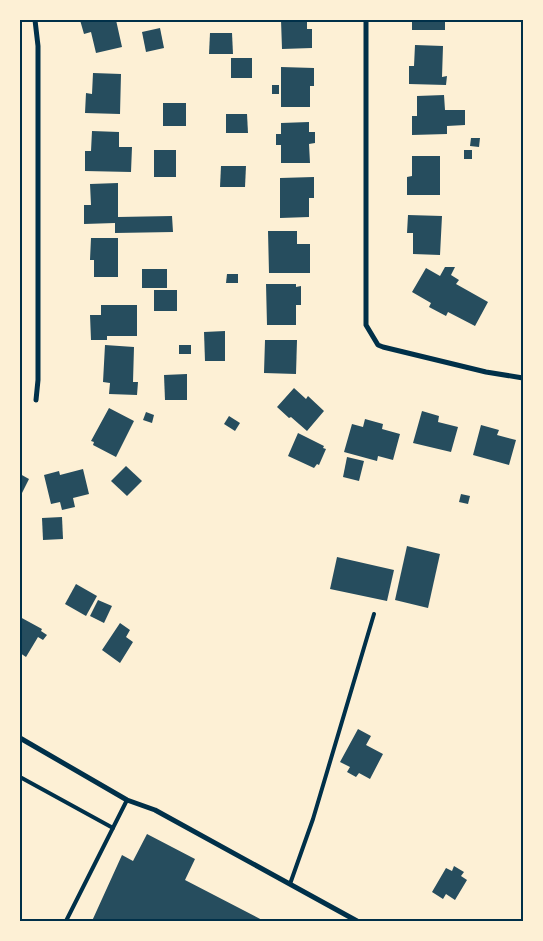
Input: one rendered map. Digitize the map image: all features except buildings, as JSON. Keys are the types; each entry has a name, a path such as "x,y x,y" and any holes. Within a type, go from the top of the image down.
{"street":[{"path":"35,20 38,46 38,380 36,400"},
{"path":"366,20 366,325 378,345 383,347 486,372 523,378"},
{"path":"20,738 127,800 155,810 357,921"}],"lane":[{"path":"290,884 313,820 374,614"},
{"path":"20,777 113,828"},
{"path":"66,921 127,800"}]}
